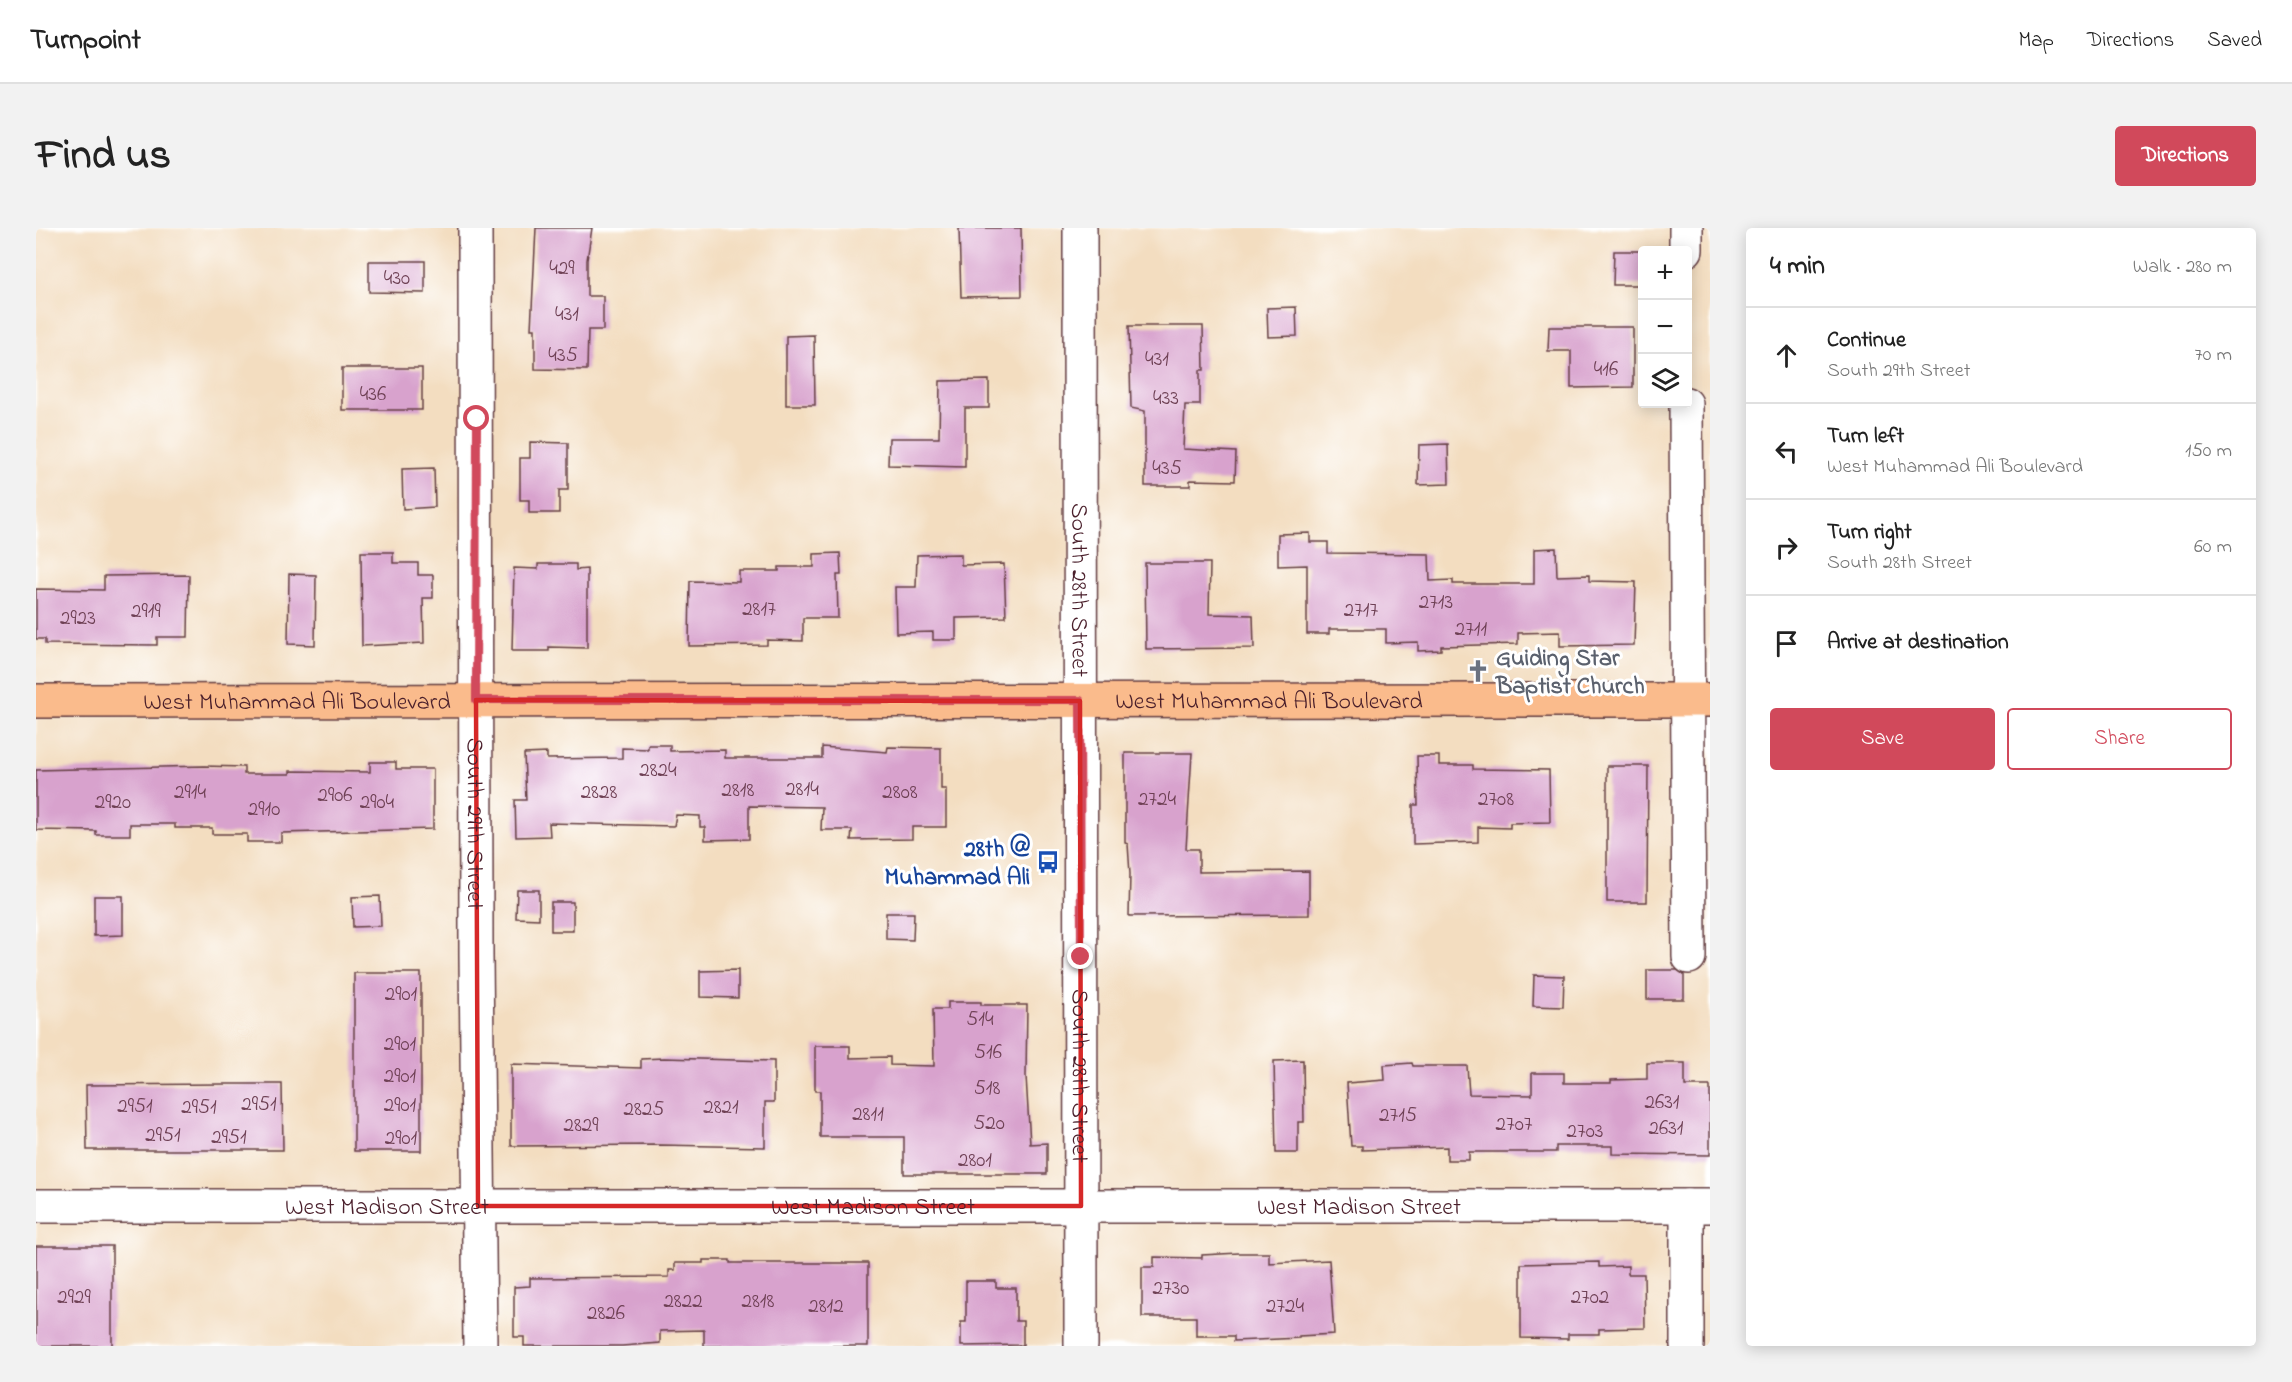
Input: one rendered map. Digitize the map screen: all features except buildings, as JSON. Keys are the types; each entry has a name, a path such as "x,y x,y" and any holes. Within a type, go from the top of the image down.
{"main road":[{"name":"West Muhammad Ali Boulevard","path":"36,701 1699,700"}],"street":[{"name":"South 29th Street","path":"475,228 480,1346"},
{"name":"South 28th Street","path":"1080,228 1081,1346"},
{"path":"1686,228 1686,246"},
{"path":"1686,408 1699,700 1689,957"},
{"name":"West Madison Street","path":"36,1206 1699,1206"},
{"path":"1687,1346 1699,1206"}],"highlighted area":[{"path":"476,700 1080,701 1081,1206 478,1206"}],"place":[{"name":"Guiding Star Baptist Church","path":"1478,671"},
{"name":"28th @ Muhammad Ali","path":"1048,862"}],"route":[{"path":"477,419 476,700 1080,700 1081,957"}]}
